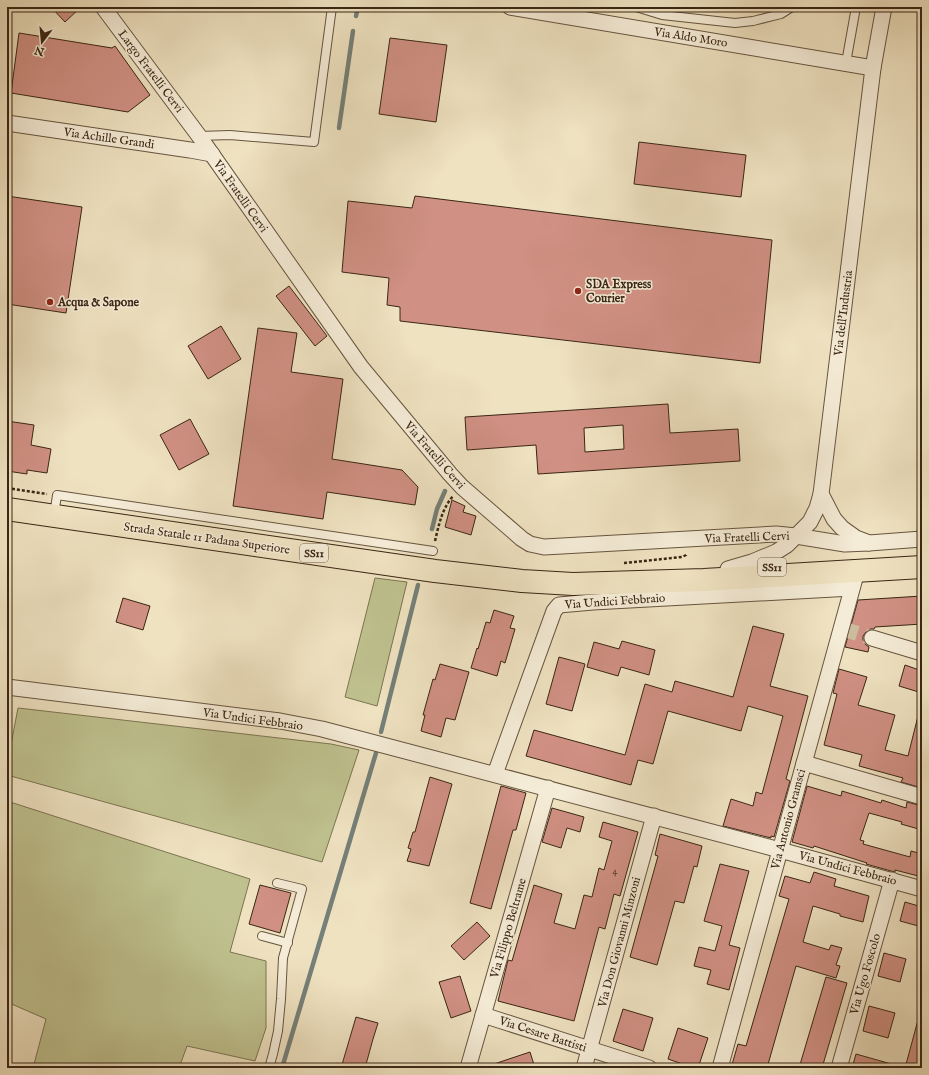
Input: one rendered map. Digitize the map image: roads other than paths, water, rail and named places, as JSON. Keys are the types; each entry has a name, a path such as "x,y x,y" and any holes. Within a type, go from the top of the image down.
{"main road":[{"name":"Strada Statale 11 Padana Superiore","path":"7,508 56,505 481,577 558,584 704,580 854,579 922,567"},
{"name":"Strada Statale 11 Padana Superiore","path":"623,582 703,571 922,557"}],"street":[{"name":"Largo Fratelli Cervi","path":"103,7 199,136"},
{"name":"Via Aldo Moro","path":"510,7 873,68"},
{"name":"Via dell'Industria","path":"728,569 752,562 776,552 787,545 810,522 817,508 821,494 873,68 884,7"},
{"name":"Via Achille Grandi","path":"7,123 182,148 212,154"},
{"name":"Via Fratelli Cervi","path":"199,136 361,367 437,460 462,487 522,539 530,544 544,547 776,534 845,544 922,539"},
{"path":"821,494 834,519 842,528 856,538 869,543"},
{"name":"Via Antonio Gramsci","path":"720,1068 842,629 854,579"},
{"name":"Via Undici Febbraio","path":"495,774 554,611 559,605 854,579"},
{"path":"872,638 922,654"},
{"name":"Via Undici Febbraio","path":"7,687 280,721 312,727 654,816 922,889"},
{"path":"804,763 922,797"},
{"name":"Via Filippo Beltrame","path":"468,1068 548,788"},
{"name":"Via Don Giovanni Minzoni","path":"584,1068 654,816"},
{"name":"Via Ugo Foscolo","path":"839,1068 892,880"},
{"name":"Via Cesare Battisti","path":"483,1015 649,1068"}],"lane":[{"path":"199,136 230,135 314,142 332,7"},
{"path":"636,7 662,15 735,23 753,21 781,14 792,7"},
{"path":"846,63 856,7"},
{"path":"56,505 433,551"},
{"path":"269,1068 278,1030 283,958 302,889 277,882"},
{"path":"262,936 288,943"}],"waterway":[{"path":"356,16 358,7"},
{"path":"339,128 353,31"},
{"path":"432,529 437,509 445,491"},
{"path":"381,732 418,585"},
{"path":"282,1068 376,753"}],"tunnel":[{"path":"843,629 872,638"}],"place":[{"name":"SDA Express Courier","path":"578,291"},
{"name":"Acqua & Sapone","path":"50,302"}]}
